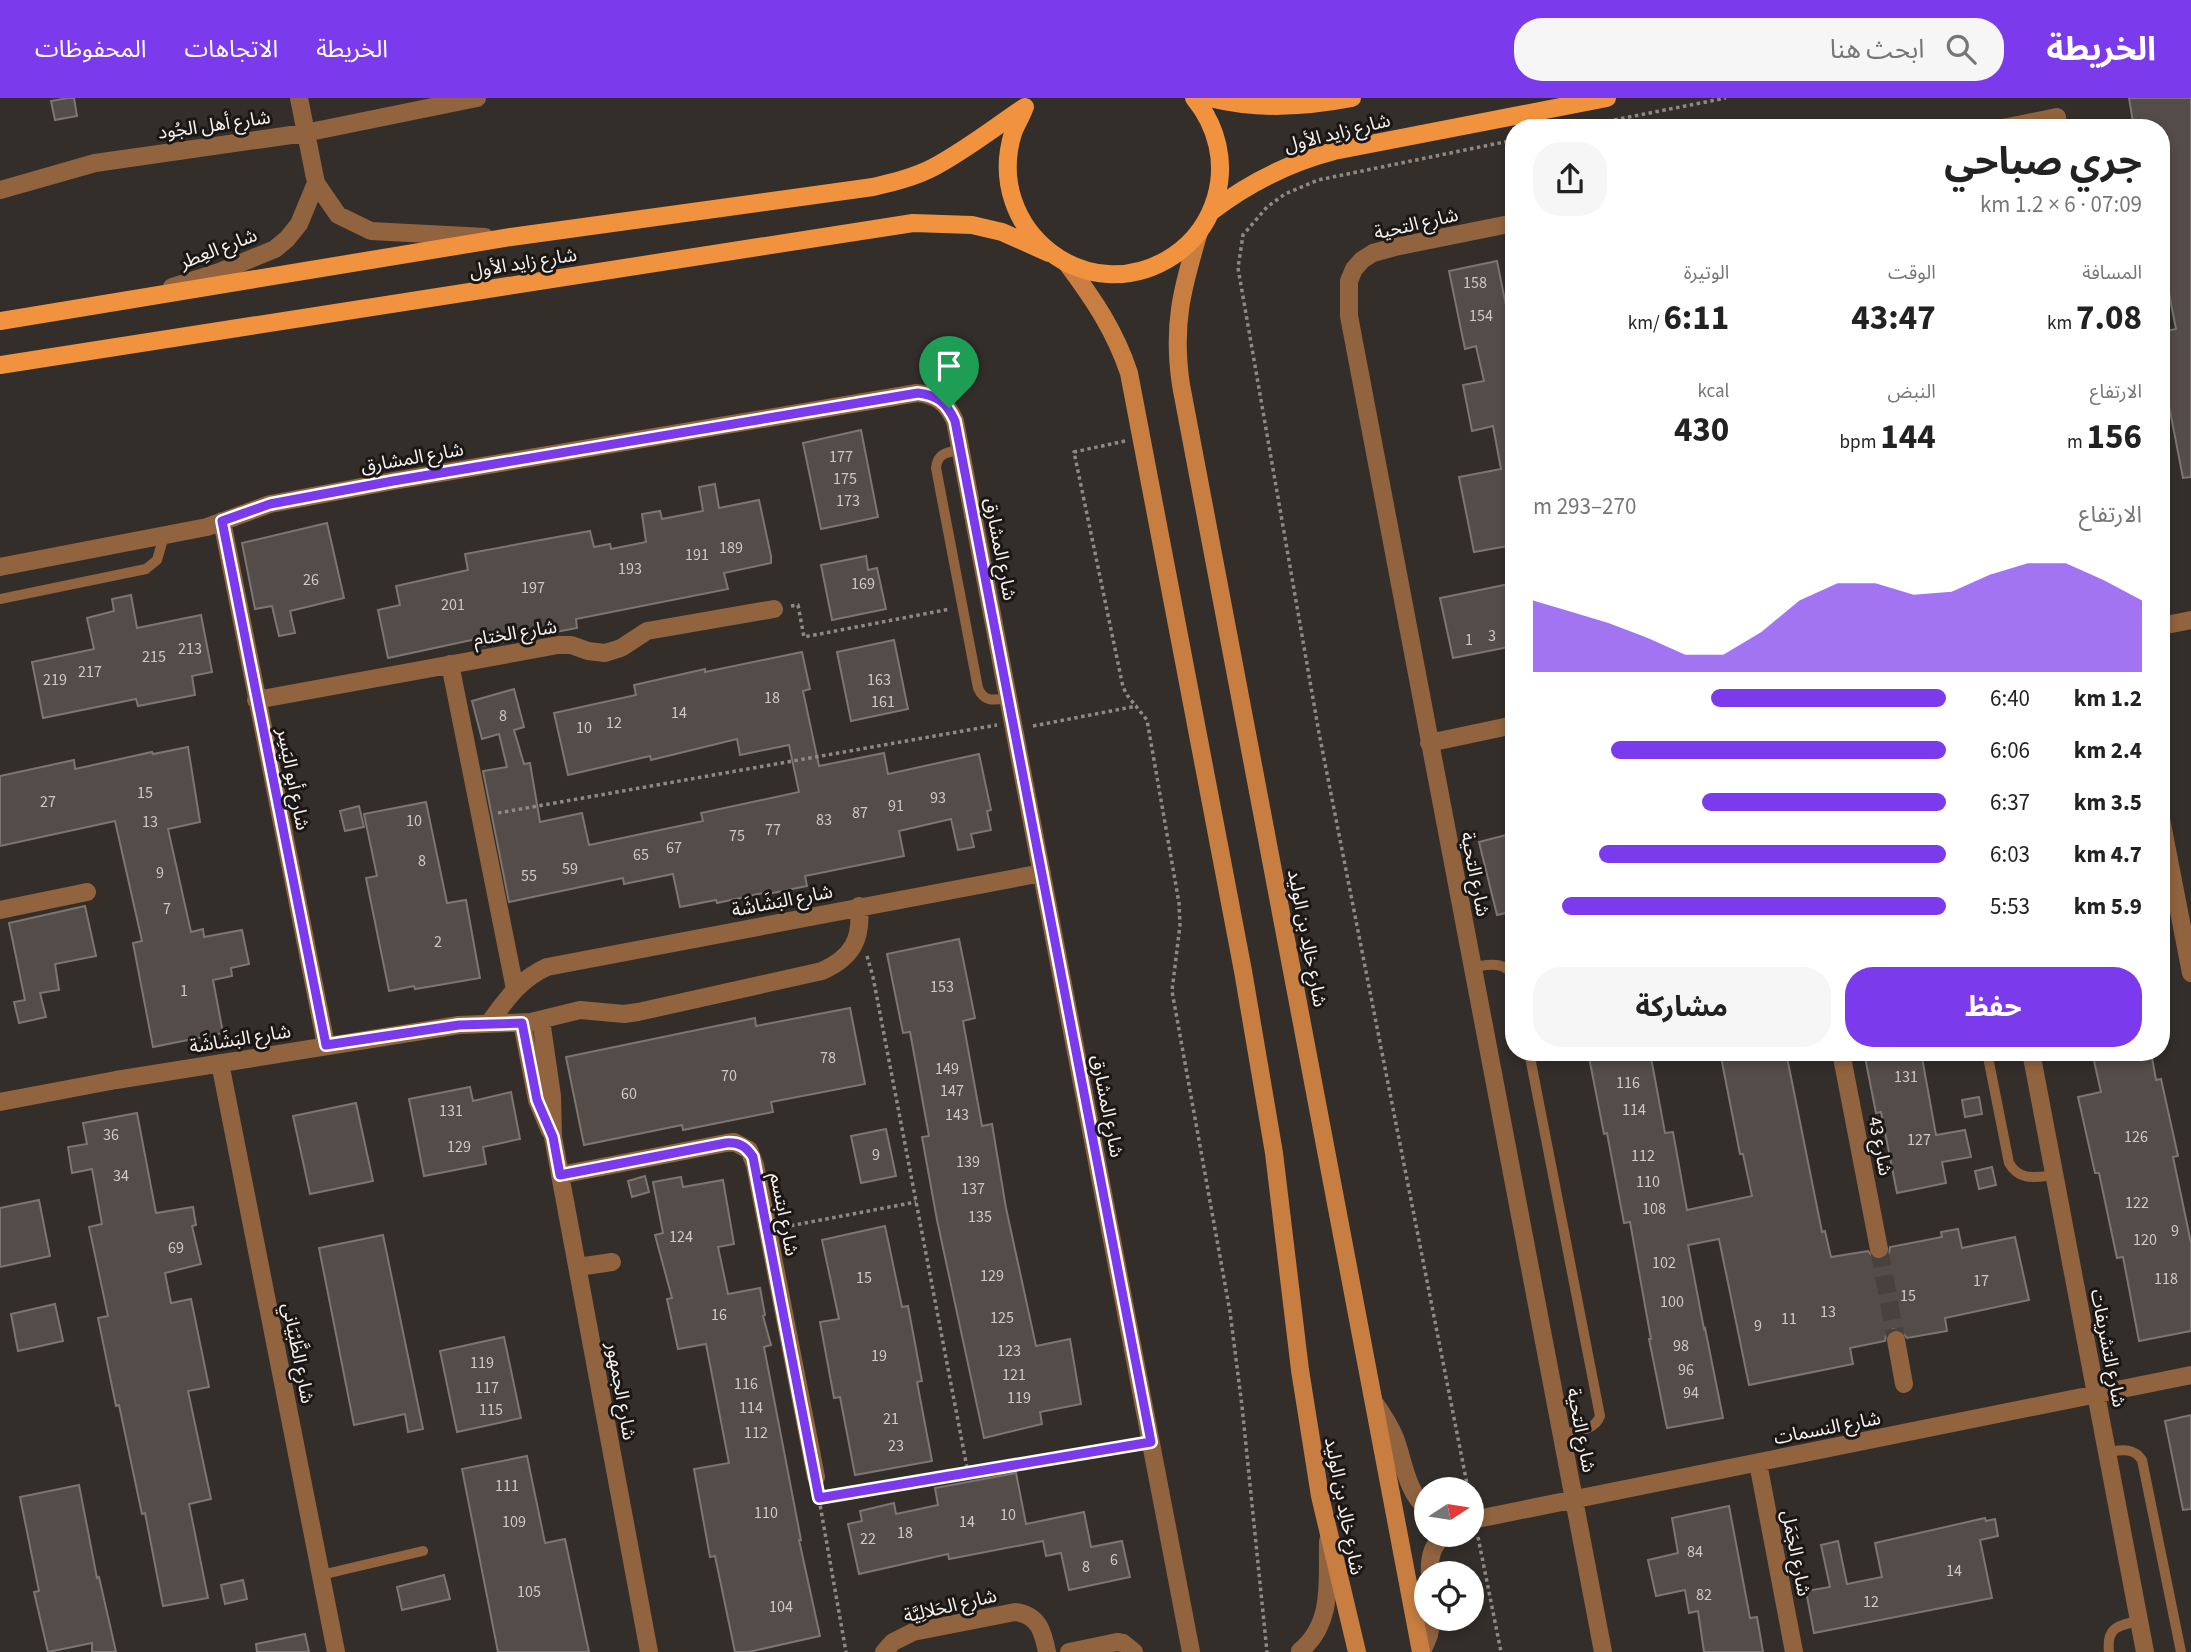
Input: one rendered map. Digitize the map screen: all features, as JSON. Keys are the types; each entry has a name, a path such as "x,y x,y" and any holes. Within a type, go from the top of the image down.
{"main road":[{"path":"1029,103 1013,132 1008,158 1009,185 1016,211 1030,234 1049,253 1068,265 1091,272 1116,275 1140,272 1162,264 1183,250 1212,211 1219,186 1221,160 1216,134 1194,98"},
{"name":"شارع زايد الأول","path":"1210,98 1232,104 1279,107 1352,98"},
{"name":"شارع زايد الأول","path":"1212,211 1257,180 1307,158 1607,98"},
{"name":"شارع زايد الأول","path":"0,321 511,237 884,184 932,168 960,152 1029,103"},
{"name":"شارع زايد الأول","path":"0,365 913,223 972,225 1002,232 1049,253"}],"street":[{"path":"299,98 316,183 338,215 371,232 511,237"},
{"name":"شارع أهل الجُود","path":"0,190 95,163 305,133 477,98"},
{"path":"2055,98 2058,119"},
{"name":"شارع العِطر","path":"141,298 219,272 275,248 287,239 299,224 316,183"},
{"name":"شارع التحية","path":"1505,225 1383,250 1362,260 1354,269 1349,281 1348,298 1351,332 1603,1652"},
{"name":"شارع خالِد بن الوليد","path":"1199,232 1179,306 1177,358 1422,1652"},
{"name":"شارع خالِد بن الوليد","path":"1068,265 1107,321 1129,373 1252,1022 1274,1153 1306,1416 1328,1535 1357,1652"},
{"name":"شارع المشارق","path":"0,567 207,527 270,504 918,393 929,394 949,408 955,421 1191,1652"},
{"name":"شارع أبو اليَسِر","path":"222,521 326,1045"},
{"name":"شارع الختام","path":"256,700 564,644 605,653 621,648 654,629 774,609"},
{"path":"2170,624 2191,620"},
{"path":"450,664 515,989"},
{"path":"1429,743 1505,727"},
{"path":"2170,865 2191,973"},
{"name":"شارع البَشَاشَة","path":"489,1023 526,978 547,967 1042,873"},
{"path":"0,910 87,892"},
{"name":"شارع البَشَاشَة","path":"0,1102 326,1045 459,1025 522,1023 580,1010 624,1014 638,1012 822,971 846,957 858,937 861,923 859,906"},
{"name":"شارع الجمهور","path":"541,1020 552,1096 553,1137 649,1652"},
{"name":"شارع الجمهور","path":"522,1023 537,1100 553,1137"},
{"name":"شارع 43","path":"1843,1061 1879,1249"},
{"name":"شارع التشريفات","path":"2033,1061 2145,1652"},
{"name":"شارع الظَّبْيَاني","path":"220,1063 336,1652"},
{"name":"شارع ابتسم","path":"560,1175 734,1142 748,1150 753,1157 816,1476"},
{"path":"578,1267 612,1262"},
{"path":"1896,1340 1904,1384"},
{"name":"شارع النسمات","path":"1484,1517 2191,1375"},
{"path":"1376,1405 1394,1436 1414,1492"},
{"name":"شارع الجَمَل","path":"1758,1463 1794,1652"},
{"path":"1298,1652 1317,1633 1323,1621 1328,1535"},
{"name":"شارع الحَلالِيَّة","path":"884,1652 893,1642 913,1633 1016,1612 1023,1613 1041,1627 1047,1652"},
{"path":"1422,1652 1430,1631"},
{"path":"1069,1652 1117,1642 1124,1643 1134,1652"},
{"path":"1298,1652 1305,1652"}],"lane":[{"path":"960,450 943,454 936,462 936,468 962,606 980,693 993,701 1008,698"},
{"path":"0,599 146,569 157,560 164,536"},
{"path":"1472,967 1501,965 1505,968"},
{"path":"1531,1061 1600,1416 1592,1427 1562,1434"},
{"path":"1989,1061 2009,1163 2013,1170 2025,1178 2055,1175"},
{"path":"2107,1452 2131,1450 2142,1460 2181,1652"},
{"path":"321,1575 423,1551"},
{"path":"2109,1652 2109,1637 2116,1627 2140,1621"}],"path":[{"path":"1619,119 1726,98"},
{"path":"1466,1477 1319,733 1238,268 1243,235 1267,207 1301,186 1318,180 1505,142"},
{"path":"1142,438 1074,452 1124,687 1127,695 1147,720 1179,903 1180,926 1172,991 1230,1312 1267,1652"},
{"path":"774,609 797,605 804,637 962,606"},
{"path":"480,816 1137,706"},
{"path":"858,937 867,954 873,977 968,1473"},
{"path":"767,1230 916,1202"},
{"path":"819,1498 1151,1442"},
{"path":"816,1476 846,1652"},
{"path":"1479,1547 1501,1652"}],"building":[{"path":"74,98 77,116 55,120 51,101"},
{"path":"2129,98 2191,98 2191,477 2183,478 2170,411 2170,330 2176,329 2170,299 2170,119 2132,119"},
{"path":"1497,261 1505,301 1505,547 1474,552 1459,477 1501,469 1493,426 1472,431 1463,385 1484,381 1476,346 1465,349 1449,271"},
{"path":"861,430 878,517 821,529 803,443"},
{"path":"715,484 719,508 759,500 771,556 771,563 724,573 728,589 576,619 577,628 482,646 481,638 388,658 378,610 400,605 396,586 468,570 465,554 590,531 594,547 610,544 611,549 646,542 642,514 660,511 662,519 703,511 699,487"},
{"path":"327,523 344,598 290,611 295,633 279,636 272,606 255,609 242,543"},
{"path":"866,556 868,570 877,568 886,609 832,620 821,565"},
{"path":"1505,585 1505,648 1453,658 1440,598"},
{"path":"131,595 137,628 201,615 212,672 192,676 195,695 138,706 136,699 43,718 32,662 94,649 87,618 114,611 112,599"},
{"path":"894,640 908,709 851,721 837,652"},
{"path":"802,652 810,689 803,691 819,766 884,753 888,774 979,754 991,810 987,811 991,830 971,834 974,847 958,850 951,819 899,831 904,856 805,876 807,886 763,895 680,907 673,874 624,884 623,878 509,902 483,771 507,767 499,734 482,739 472,701 514,689 524,727 514,730 524,764 530,763 540,822 582,813 589,845 703,821 701,813 799,792 789,745 740,755 737,739 651,760 650,756 568,775 554,713 636,695 634,685"},
{"path":"188,747 200,822 168,829 191,932 203,929 204,937 242,930 249,964 231,968 232,976 213,980 223,1033 153,1047 133,943 142,941 115,821 0,846 0,776 74,760 75,769"},
{"path":"426,802 447,903 466,900 480,978 389,991 366,878 377,876 364,814"},
{"path":"359,806 364,827 345,831 340,811"},
{"path":"1505,835 1505,913 1497,915 1479,842"},
{"path":"85,906 96,956 55,964 59,990 40,993 46,1017 19,1023 14,1002 25,1000 9,923"},
{"path":"959,939 975,1018 963,1021 982,1126 992,1124 1006,1208 1036,1346 1070,1339 1081,1404 1040,1412 1042,1424 984,1438 937,1220 922,1137 929,1136 910,1032 903,1033 887,954"},
{"path":"850,1008 865,1084 771,1102 773,1112 683,1130 682,1125 584,1145 566,1057 755,1018 756,1026"},
{"path":"1590,1061 1652,1061 1665,1133 1673,1132 1687,1210 1752,1196 1743,1154 1740,1154 1722,1061 1788,1061 1822,1232 1825,1231 1831,1257 1868,1251 1875,1259 1882,1260 1889,1253 1890,1247 1942,1237 1941,1232 1958,1229 1962,1248 2015,1237 2029,1300 1945,1318 1947,1331 1907,1338 1900,1330 1893,1329 1885,1341 1850,1348 1853,1364 1749,1385 1719,1239 1688,1245 1723,1418 1667,1428 1630,1222 1624,1223 1607,1133 1604,1134"},
{"path":"1866,1061 1923,1061 1936,1135 1965,1130 1971,1157 1942,1162 1946,1183 1897,1193 1881,1112 1876,1113"},
{"path":"2094,1061 2153,1061 2156,1080 2161,1079 2178,1156 2173,1157 2191,1243 2191,1331 2139,1341 2123,1257 2117,1258 2099,1173 2095,1173 2078,1097 2101,1092"},
{"path":"470,1087 473,1101 511,1092 520,1139 483,1147 486,1164 424,1176 409,1099"},
{"path":"1979,1097 1982,1114 1965,1117 1962,1100"},
{"path":"356,1103 373,1181 310,1194 293,1116"},
{"path":"137,1113 156,1213 193,1207 196,1225 192,1226 201,1264 165,1273 171,1303 191,1299 209,1387 188,1391 211,1499 189,1504 208,1598 163,1606 145,1513 142,1514 98,1318 108,1316 89,1227 102,1224 92,1169 72,1173 68,1147 87,1144 83,1123"},
{"path":"886,1129 896,1176 861,1183 851,1136"},
{"path":"1992,1167 1996,1185 1979,1189 1975,1171"},
{"path":"645,1176 649,1192 632,1197 628,1181"},
{"path":"681,1177 683,1187 723,1180 734,1244 718,1247 728,1294 760,1288 763,1316 771,1345 764,1347 799,1540 820,1636 748,1652 735,1652 715,1556 710,1557 694,1469 729,1463 706,1344 678,1349 667,1299 672,1298 655,1235 663,1233 653,1182"},
{"path":"39,1200 50,1256 0,1267 0,1208"},
{"path":"885,1226 902,1307 908,1306 922,1381 917,1382 932,1461 855,1475 840,1397 834,1398 820,1322 839,1319 822,1240"},
{"path":"383,1235 423,1429 408,1432 405,1414 354,1425 319,1248"},
{"path":"55,1304 63,1341 18,1351 11,1314"},
{"path":"504,1337 521,1418 457,1432 440,1351"},
{"path":"2191,1415 2191,1509 2183,1510 2165,1421"},
{"path":"527,1456 545,1543 565,1539 589,1652 498,1652 462,1469"},
{"path":"1016,1473 1026,1524 1084,1512 1091,1547 1122,1541 1130,1577 1069,1590 1061,1553 1046,1556 1043,1541 949,1559 948,1554 859,1574 848,1524 862,1521 860,1511 894,1503 896,1514 938,1505 935,1488"},
{"path":"79,1485 97,1578 99,1577 116,1652 92,1652 92,1643 48,1652 34,1592 39,1591 20,1497"},
{"path":"1729,1506 1750,1618 1757,1617 1763,1652 1704,1652 1698,1611 1689,1613 1685,1590 1656,1596 1648,1560 1678,1553 1672,1518"},
{"path":"1985,1518 1986,1521 1995,1519 1998,1536 1980,1540 1992,1598 1814,1633 1806,1591 1830,1587 1821,1545 1838,1541 1847,1584 1882,1577 1875,1543"},
{"path":"444,1575 450,1599 402,1610 397,1587"},
{"path":"243,1580 247,1599 225,1604 221,1585"},
{"path":"305,1634 309,1652 257,1652 256,1644"}],"tunnel":[{"path":"1879,1249 1896,1340"}],"route":[{"path":"918,393 929,394 949,408 955,421 1151,1442 819,1498 753,1157 748,1150 734,1142 726,1143 560,1175 553,1137 537,1100 532,1080 522,1023 459,1025 326,1045 222,521 270,504 393,481 918,393"}]}
